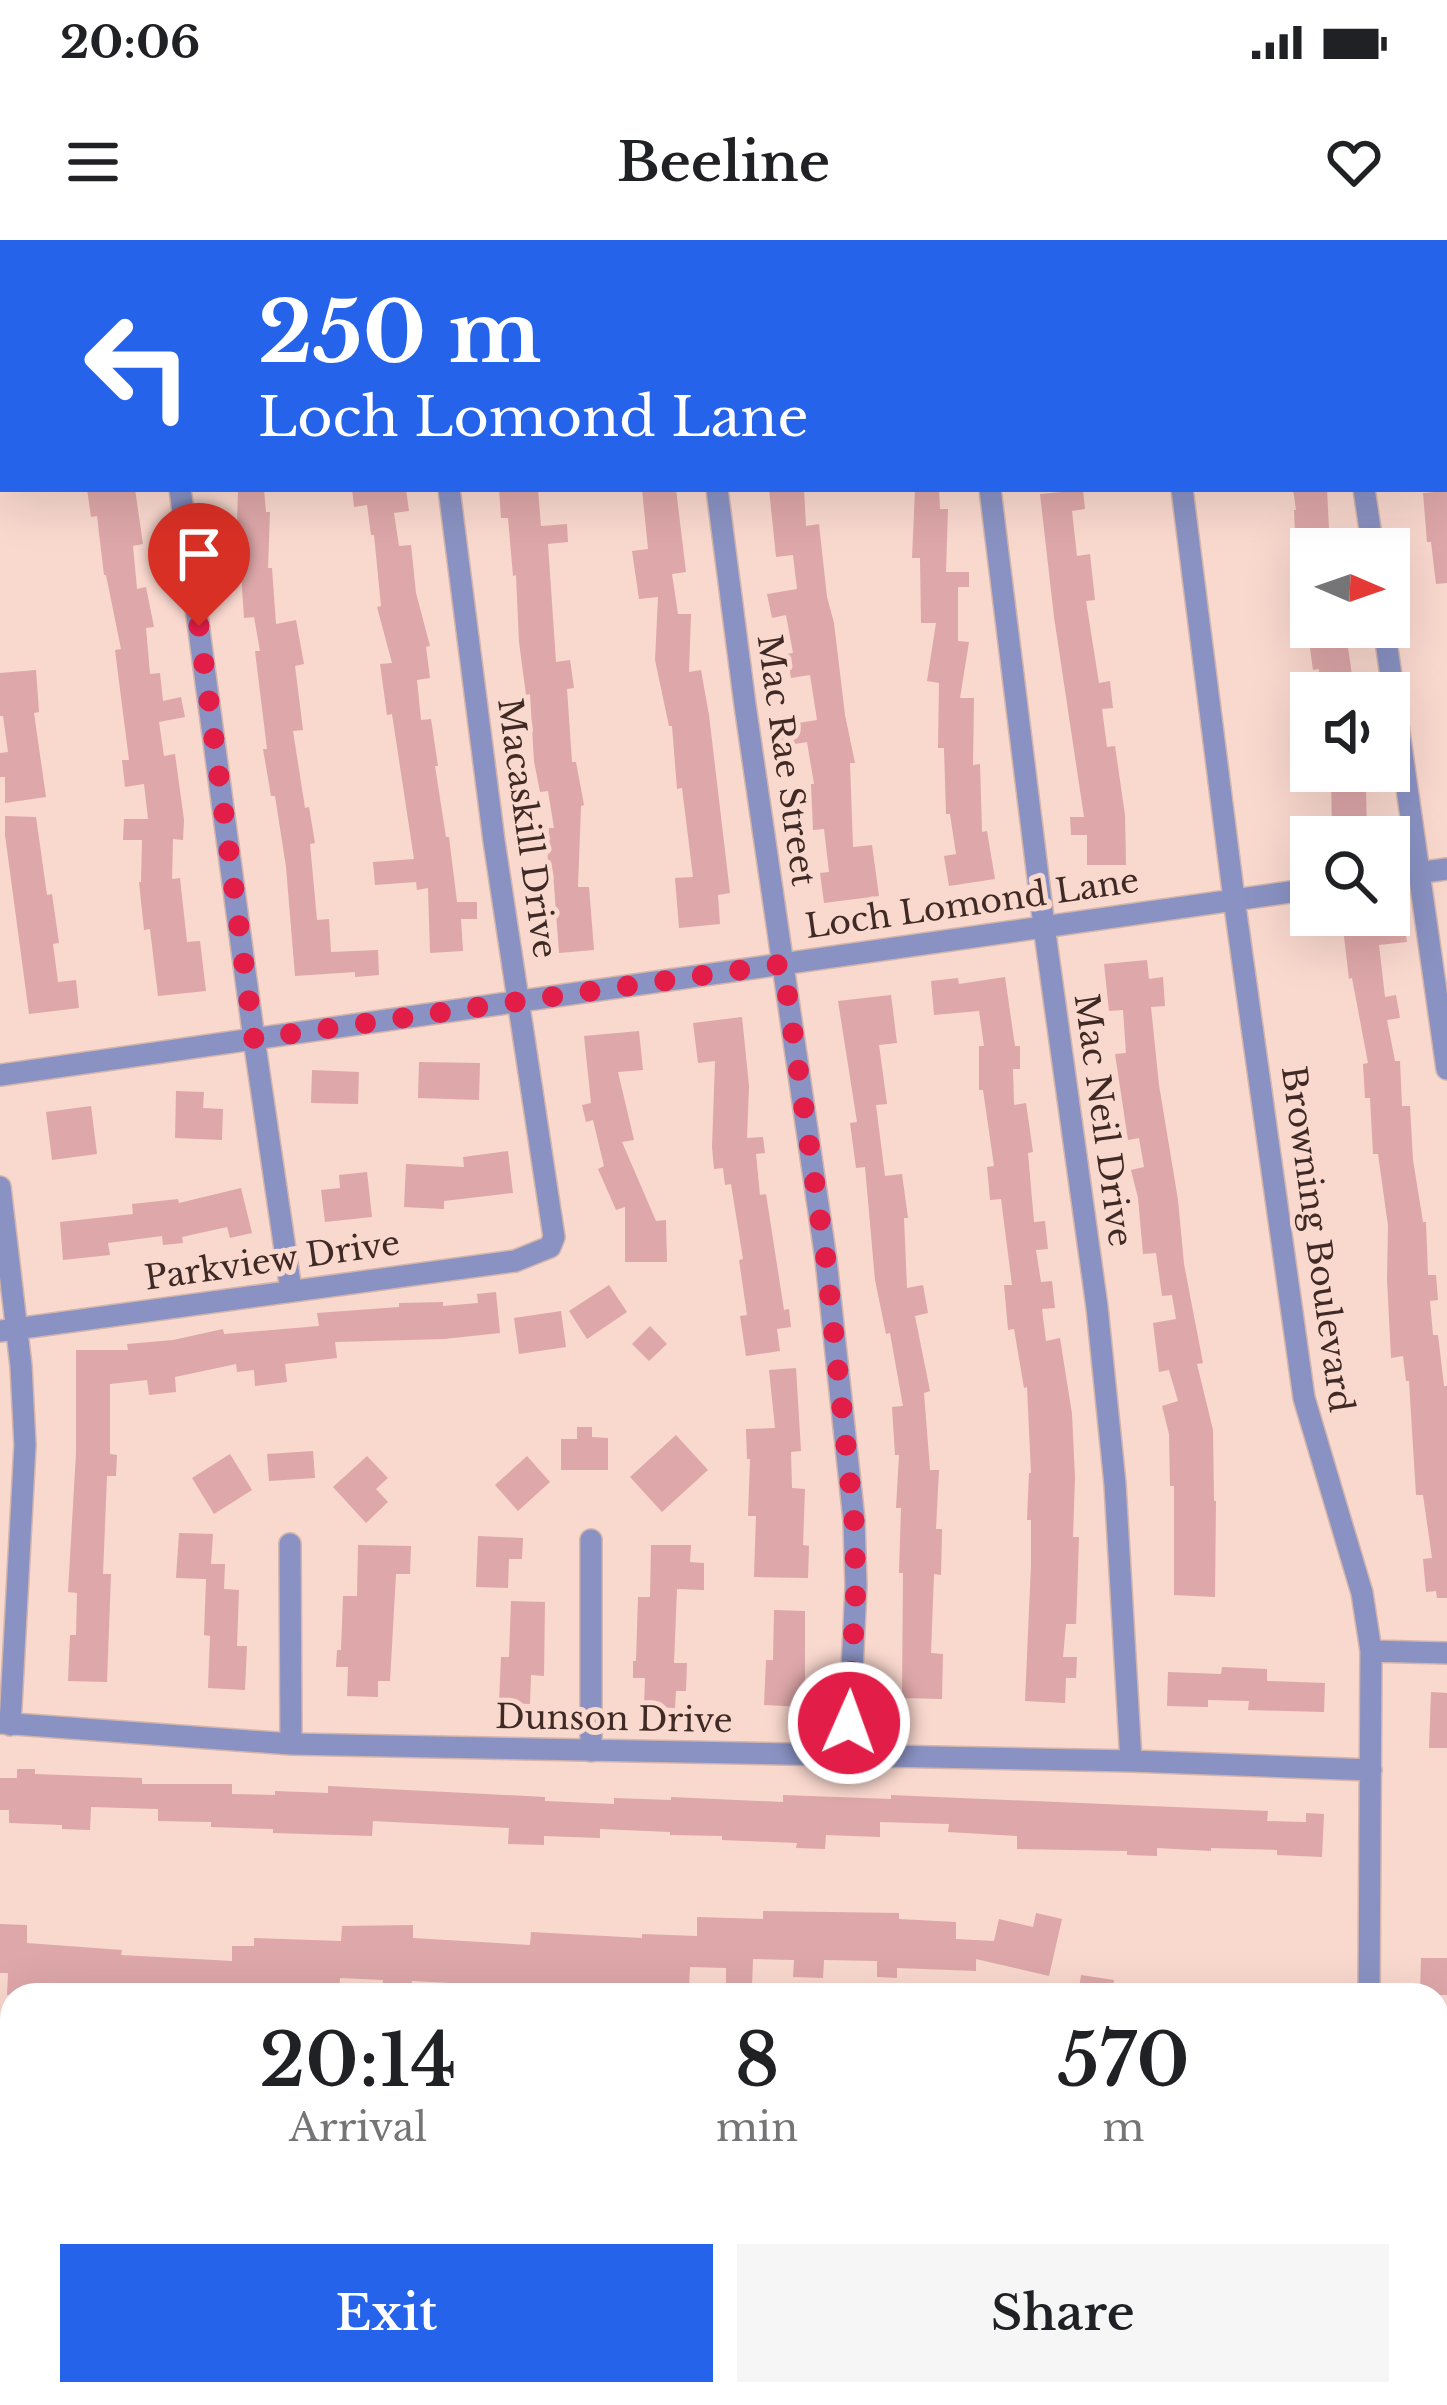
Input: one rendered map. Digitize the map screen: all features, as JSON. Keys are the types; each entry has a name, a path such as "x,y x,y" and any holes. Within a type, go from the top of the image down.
{"street":[{"path":"180,492 290,1290"},
{"name":"Macaskill Drive","path":"449,492 494,841 554,1237 550,1247"},
{"name":"Mac Rae Street","path":"717,492 826,1260 854,1520 856,1586 848,1755"},
{"name":"Mac Neil Drive","path":"990,492 1096,1307 1115,1484 1131,1762"},
{"name":"Browning Boulevard","path":"1182,492 1304,1398 1362,1593 1372,1651 1369,1983"},
{"path":"1364,492 1370,528"},
{"path":"1387,648 1447,1069"},
{"path":"1410,875 1447,869"},
{"name":"Loch Lomond Lane","path":"0,1075 1290,892"},
{"path":"0,1187 8,1330 25,1445 5,1724"},
{"name":"Parkview Drive","path":"8,1330 515,1261 550,1247"},
{"path":"590,1540 590,1751"},
{"path":"290,1544 291,1744"},
{"path":"1372,1651 1447,1653"},
{"name":"Dunson Drive","path":"5,1724 291,1744 1371,1770"}],"building":[{"path":"87,492 135,492 143,544 133,546 137,589 146,587 154,627 146,628 150,674 160,673 163,701 181,697 185,717 159,722 164,756 175,754 184,820 183,840 173,839 172,879 180,878 187,942 200,941 206,991 158,996 139,882 142,840 123,840 124,819 148,819 144,784 125,787 122,760 129,760 115,650 121,649 97,516 91,517"},
{"path":"238,492 264,492 266,512 270,512 268,568 272,568 276,624 296,620 304,664 295,666 303,730 293,731 315,843 310,844 317,920 329,919 331,952 378,950 379,975 295,976 286,867 263,749 267,749 255,651 260,651 254,617 244,618 240,557 236,557"},
{"path":"352,492 406,492 409,511 394,513 399,546 411,545 416,593 430,646 426,647 430,678 417,680 421,720 431,719 457,902 477,902 477,919 461,919 463,951 430,953 428,888 417,890 416,882 375,885 373,862 414,859 380,664 392,663 377,607 381,606 374,535 367,505 354,507"},
{"path":"499,492 538,492 541,526 567,524 568,542 548,544 556,662 570,660 574,688 567,689 572,762 576,762 584,805 578,887 589,887 594,950 559,953 553,872 547,872 549,828 554,828 548,791 540,792 534,761 516,575 508,518 501,518"},
{"path":"642,492 676,492 686,572 672,574 678,614 691,614 689,672 701,670 730,893 718,895 720,924 679,928 675,878 693,877 682,788 677,789 672,726 655,660 658,597 639,599 632,551 648,549"},
{"path":"769,492 804,492 806,526 819,524 855,763 850,763 853,847 872,845 879,896 824,903 820,873 829,872 824,829 813,830 814,784 807,742 782,746 779,726 817,720 810,675 791,678 787,654 793,653 786,615 772,618 767,594 797,589 793,555 776,557"},
{"path":"915,492 939,492 940,509 948,509 946,572 969,572 969,587 958,587 958,641 969,642 960,698 974,698 973,765 980,764 982,832 987,831 995,879 949,886 944,856 956,854 950,814 946,814 944,748 938,748 939,683 927,681 936,623 921,623 920,558 912,558"},
{"path":"1083,492 1085,509 1072,511 1077,556 1090,554 1095,600 1086,601 1099,683 1110,681 1113,708 1102,709 1107,747 1115,746 1125,815 1126,865 1087,865 1087,835 1071,835 1070,817 1084,817 1040,494"},
{"path":"1293,492 1327,492 1329,528 1295,528"},
{"path":"1447,492 1447,583 1436,584 1423,493"},
{"path":"1310,648 1348,648 1352,672 1313,670"},
{"path":"36,670 39,712 34,713 46,797 5,803 0,753 8,752 0,716 0,673"},
{"path":"1331,792 1366,792 1367,816 1332,816"},
{"path":"5,816 36,817 59,943 53,944 58,982 76,980 79,1008 29,1014"},
{"path":"1344,936 1406,936 1407,942 1379,945 1385,997 1396,995 1400,1018 1387,1020 1395,1061 1400,1061 1402,1106 1410,1106 1413,1160 1426,1222 1428,1275 1436,1275 1438,1300 1430,1301 1433,1335 1438,1335 1447,1386 1447,1598 1437,1598 1436,1591 1426,1592 1423,1559 1432,1558 1423,1495 1416,1495 1409,1381 1403,1356 1391,1358 1388,1226 1378,1154 1373,1154 1370,1098 1365,1098 1363,1064 1368,1063"},
{"path":"1147,960 1149,979 1163,977 1165,1006 1151,1007 1159,1085 1203,1363 1197,1364 1213,1430 1215,1597 1174,1595 1174,1486 1170,1486 1169,1434 1162,1406 1178,1401 1169,1370 1159,1372 1153,1323 1176,1319 1172,1295 1162,1296 1156,1253 1143,1254 1131,1170 1144,1167 1139,1138 1128,1140 1115,1054 1126,1053 1123,1010 1109,1011 1104,964"},
{"path":"1005,977 1015,1046 1020,1046 1020,1069 1013,1069 1014,1105 1026,1103 1033,1152 1028,1153 1034,1222 1045,1221 1048,1249 1036,1250 1041,1282 1052,1281 1055,1308 1042,1309 1046,1341 1060,1338 1072,1414 1073,1537 1079,1537 1077,1598 1076,1624 1066,1624 1063,1657 1077,1657 1076,1678 1066,1678 1065,1703 1025,1701 1031,1565 1027,1387 1014,1329 1008,1330 1004,1285 1012,1285 1001,1199 990,1200 987,1167 994,1166 983,1090 979,1090 979,1046 984,1046 979,1011 934,1015 931,981 958,978 959,984"},
{"path":"891,995 897,1043 879,1045 887,1104 876,1105 885,1176 902,1174 908,1218 904,1218 907,1288 923,1285 928,1313 915,1316 930,1391 924,1393 930,1470 939,1470 936,1529 942,1529 941,1575 934,1574 931,1653 943,1654 942,1699 902,1698 901,1508 896,1508 899,1455 895,1455 892,1407 903,1406 875,1280 865,1167 856,1168 850,1123 857,1122 838,1001"},
{"path":"742,1017 749,1086 747,1138 763,1137 765,1153 756,1154 760,1195 766,1194 784,1310 789,1309 791,1327 777,1329 780,1351 746,1356 740,1316 747,1315 739,1260 743,1259 731,1184 725,1185 723,1168 714,1169 715,1061 698,1063 693,1023"},
{"path":"639,1031 643,1070 618,1072 634,1140 622,1142 656,1221 666,1220 667,1262 625,1262 625,1207 616,1210 598,1169 604,1166 593,1120 586,1122 582,1105 591,1103 584,1036"},
{"path":"419,1062 480,1063 479,1100 418,1098"},
{"path":"312,1070 359,1072 358,1104 311,1103"},
{"path":"176,1091 204,1092 203,1108 223,1109 222,1140 175,1138"},
{"path":"91,1106 97,1154 52,1160 46,1112"},
{"path":"508,1151 513,1193 444,1201 444,1209 404,1207 406,1164 464,1167 463,1157"},
{"path":"367,1172 372,1217 325,1222 321,1190 340,1188 339,1175"},
{"path":"241,1188 252,1233 230,1238 227,1227 182,1237 183,1243 163,1245 162,1236 108,1243 110,1255 63,1260 60,1222 133,1214 132,1204 178,1199 179,1203"},
{"path":"609,1285 627,1312 587,1339 569,1311"},
{"path":"496,1292 500,1333 335,1342 337,1358 285,1364 287,1382 255,1386 254,1370 237,1372 236,1364 175,1377 176,1392 149,1395 147,1380 110,1384 110,1454 117,1455 116,1476 107,1476 103,1574 111,1574 107,1682 68,1681 70,1635 76,1635 77,1593 68,1592 76,1350 128,1350 127,1344 223,1329 224,1334 319,1326 317,1313 399,1307 399,1303 478,1303 477,1294"},
{"path":"561,1311 566,1347 519,1354 514,1318"},
{"path":"650,1326 667,1344 649,1361 632,1344"},
{"path":"796,1368 801,1451 791,1452 792,1488 805,1489 803,1545 809,1546 808,1578 754,1577 756,1516 748,1516 746,1429 775,1428 769,1370"},
{"path":"577,1427 592,1427 592,1437 608,1438 608,1470 561,1470 561,1439 577,1439"},
{"path":"676,1435 708,1470 662,1512 630,1477"},
{"path":"313,1451 315,1478 269,1481 267,1454"},
{"path":"230,1454 252,1490 214,1514 192,1478"},
{"path":"367,1456 388,1478 376,1489 388,1502 366,1523 333,1487"},
{"path":"527,1456 550,1482 518,1511 495,1485"},
{"path":"179,1533 213,1534 211,1564 225,1564 224,1589 239,1590 237,1646 247,1646 245,1690 208,1688 206,1579 176,1578"},
{"path":"478,1536 523,1538 522,1559 509,1559 508,1588 476,1587"},
{"path":"358,1545 411,1546 410,1574 396,1574 390,1681 378,1681 378,1697 347,1696 348,1667 336,1667 343,1596 357,1596"},
{"path":"651,1545 691,1545 690,1562 704,1563 704,1590 677,1589 674,1663 687,1663 686,1691 676,1691 675,1708 644,1707 645,1678 633,1678 638,1597 650,1597"},
{"path":"511,1601 545,1602 544,1676 531,1675 530,1704 499,1703 501,1657 509,1657"},
{"path":"774,1610 805,1611 805,1707 764,1705 766,1660 773,1660"},
{"path":"1222,1667 1267,1669 1267,1681 1325,1683 1324,1712 1248,1710 1249,1701 1167,1706 1168,1672 1221,1674"},
{"path":"1431,1692 1447,1693 1447,1748 1429,1748"},
{"path":"17,1769 35,1769 35,1774 142,1778 142,1784 232,1784 232,1794 328,1793 328,1786 614,1804 614,1798 783,1802 783,1795 891,1799 891,1795 1268,1811 1267,1821 1306,1822 1306,1813 1324,1814 1322,1857 1211,1848 1157,1848 1157,1856 1017,1849 1017,1836 948,1832 949,1824 880,1822 880,1837 826,1835 825,1849 722,1840 722,1836 600,1829 600,1838 544,1836 544,1845 508,1844 509,1828 373,1821 372,1836 273,1833 273,1829 211,1827 211,1822 158,1821 158,1809 91,1807 90,1830 62,1829 62,1825 9,1823 9,1810 0,1810 0,1778 17,1778"},
{"path":"763,1911 899,1913 899,1919 956,1922 956,1939 994,1941 999,1919 1033,1927 1036,1913 1062,1919 1049,1976 976,1959 976,1971 897,1968 897,1978 877,1977 877,1961 824,1960 823,1978 793,1977 794,1960 753,1959 752,1983 726,1983 726,1968 690,1967 689,1983 383,1983 340,1978 340,1983 8,1983 8,1973 0,1973 0,1924 27,1925 27,1943 122,1950 121,1955 232,1961 232,1946 254,1946 254,1938 341,1941 342,1926 413,1925 413,1938 530,1945 531,1932 697,1936 697,1917 763,1919"},
{"path":"1421,1958 1447,1958 1447,1983 1420,1983"},
{"path":"1081,1975 1114,1980 1114,1983 1080,1983"}],"route":[{"path":"199,626 254,1039 783,964 826,1260 854,1520 856,1586 849,1723"}]}
